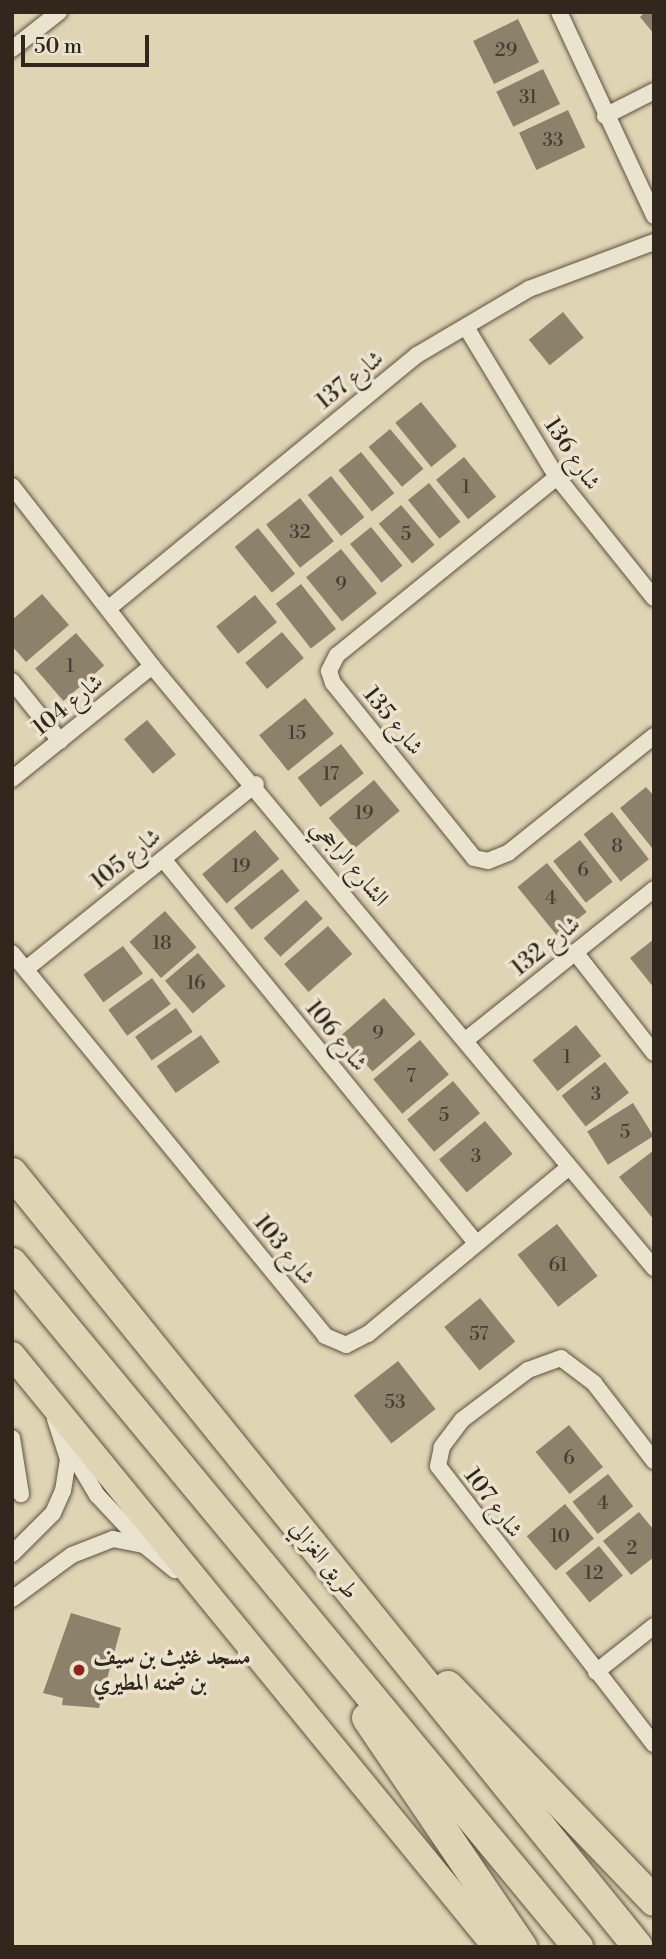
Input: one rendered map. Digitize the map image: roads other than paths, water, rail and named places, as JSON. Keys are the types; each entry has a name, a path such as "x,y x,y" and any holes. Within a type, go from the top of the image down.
{"highway":[{"name":"طريق الغزالي","path":"12,1173 638,1947"},
{"name":"طريق الغزالي","path":"12,1263 279,1579 578,1947"},
{"path":"323,1558 654,1900"},
{"path":"279,1579 305,1631 405,1768 522,1947"}],"main road":[{"path":"12,1355 496,1947"}],"street":[{"path":"12,49 59,12"},
{"path":"559,12 605,116 654,216"},
{"path":"605,116 654,91"},
{"name":"شارع 137","path":"108,608 417,355 529,289 654,242"},
{"name":"شارع 136","path":"466,327 557,477 654,598"},
{"name":"شارع 135","path":"557,477 337,655 329,671 333,683 474,858 488,861 508,853 654,736"},
{"name":"الشارع الراجحي","path":"12,486 152,666 256,784 654,1268"},
{"name":"شارع 104","path":"12,779 152,666"},
{"path":"12,681 60,741"},
{"name":"شارع 105","path":"26,969 256,784"},
{"name":"شارع 106","path":"163,859 475,1242"},
{"name":"شارع 132","path":"467,1039 654,889"},
{"path":"575,952 652,1049"},
{"name":"شارع 103","path":"12,953 325,1336 346,1345 368,1334 475,1242 569,1167"},
{"name":"شارع 107","path":"654,1461 594,1383 561,1358 528,1370 462,1420 442,1447 438,1466 454,1491 654,1744"},
{"path":"45,1398 97,1494 144,1545 211,1598"},
{"path":"12,1554 53,1513 63,1491 68,1459 64,1437"},
{"path":"12,1438 21,1494"},
{"path":"12,1599 72,1555 113,1539 144,1545"},
{"path":"596,1672 654,1626"}],"place":[{"name":"مسجد غثيث بن سيف بن ضمنه المطيري","path":"79,1670"}]}
